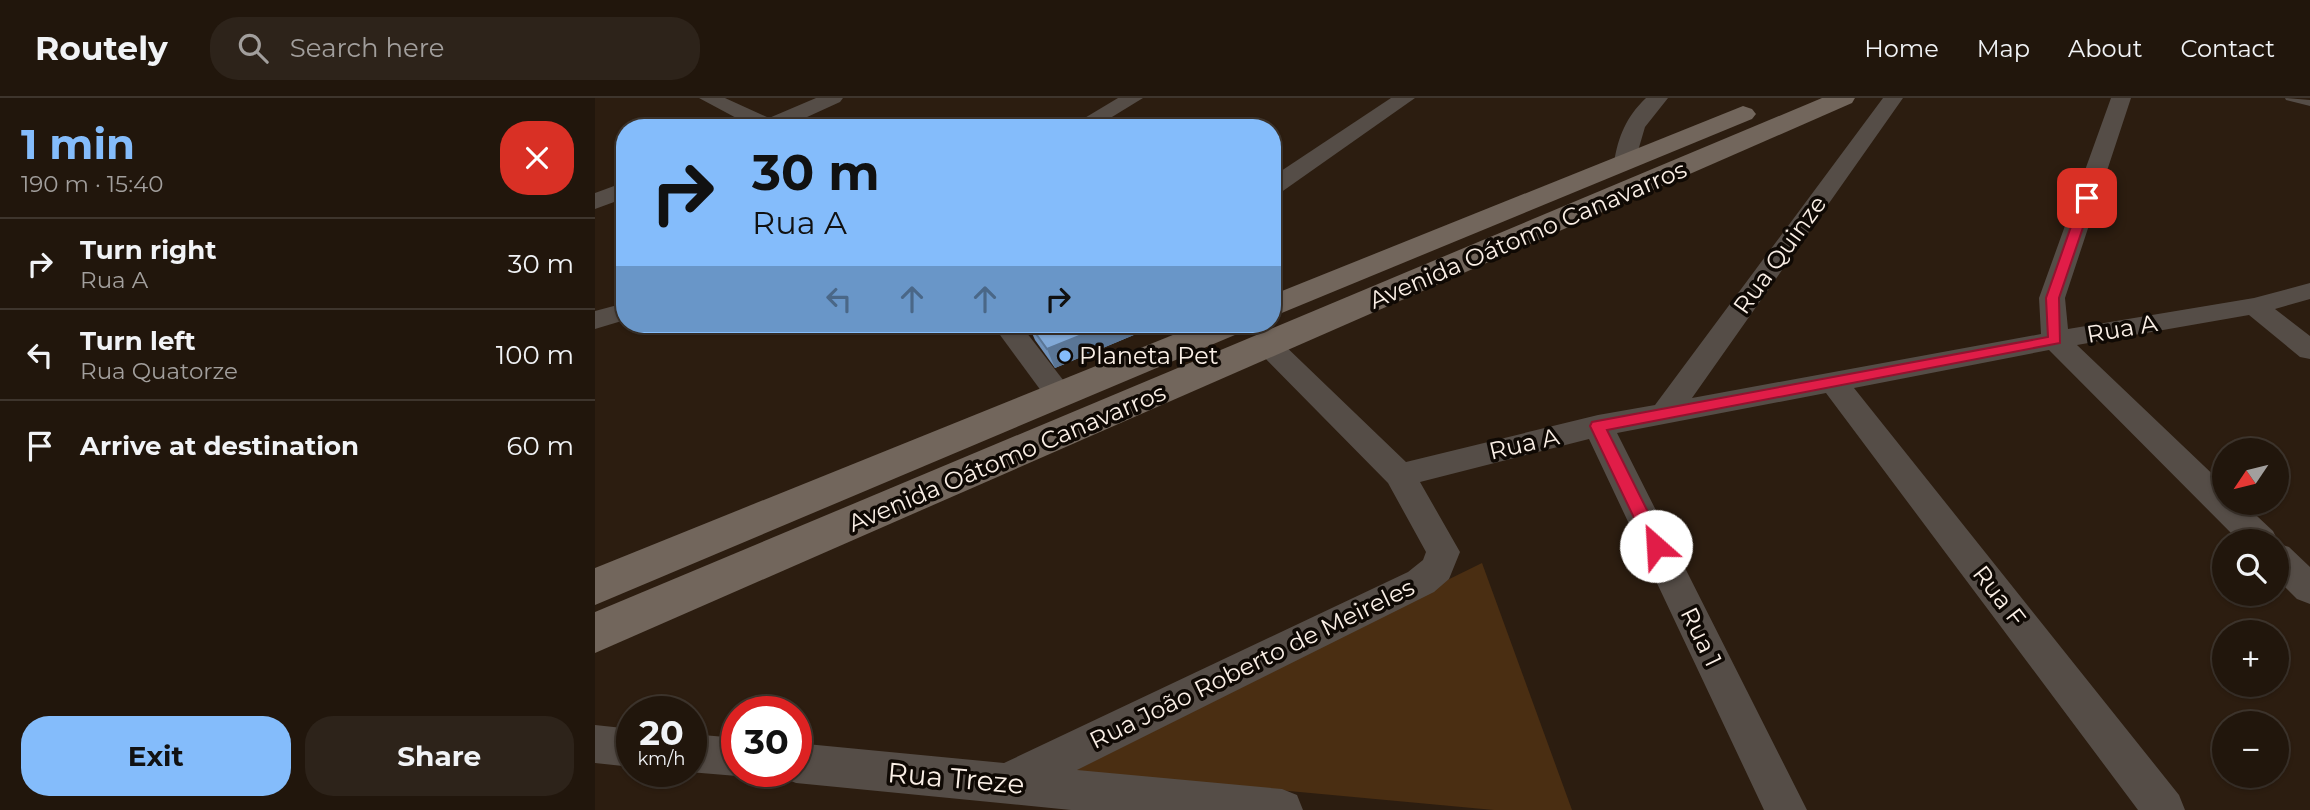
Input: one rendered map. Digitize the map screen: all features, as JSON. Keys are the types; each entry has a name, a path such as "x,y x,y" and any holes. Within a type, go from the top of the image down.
{"main road":[{"name":"Avenida Oátomo Canavarros","path":"1281,303 1783,98"},
{"name":"Avenida Oátomo Canavarros","path":"595,633 1843,98"},
{"name":"Avenida Oátomo Canavarros","path":"595,587 1208,333"}],"street":[{"path":"709,98 752,119"},
{"path":"787,119 833,98"},
{"path":"1094,119 1133,98"},
{"path":"1281,182 1405,98"},
{"path":"1625,163 1630,131 1640,115 1658,98"},
{"name":"Rua Quinze","path":"1666,412 1893,98"},
{"path":"2122,98 2052,298 2055,340 2249,529"},
{"path":"595,202 616,193"},
{"name":"Rua A","path":"1400,475 1666,412 2254,306 2310,291"},
{"path":"2254,306 2310,350"},
{"path":"595,320 616,314"},
{"path":"1013,333 1060,396"},
{"path":"1269,346 1400,475"},
{"name":"Rua F","path":"1833,381 2164,810"},
{"name":"Rua 1","path":"1598,426 1786,810"},
{"name":"Rua João Roberto de Meireles","path":"1007,783 1421,582 1437,569 1443,552 1400,475"},
{"path":"2289,568 2310,589"},
{"path":"595,744 616,746"},
{"name":"Rua Treze","path":"812,765 1282,810"}],"lane":[{"path":"2290,98 2304,101"}],"shaded area":[{"path":"1482,563 1572,810 1494,810 1060,770"}],"building":[{"path":"1035,333 1087,333 1047,349"}],"place":[{"name":"Planeta Pet","path":"1065,356"}],"route":[{"path":"1656,546 1598,426 2055,340 2052,298 2087,198"}]}
